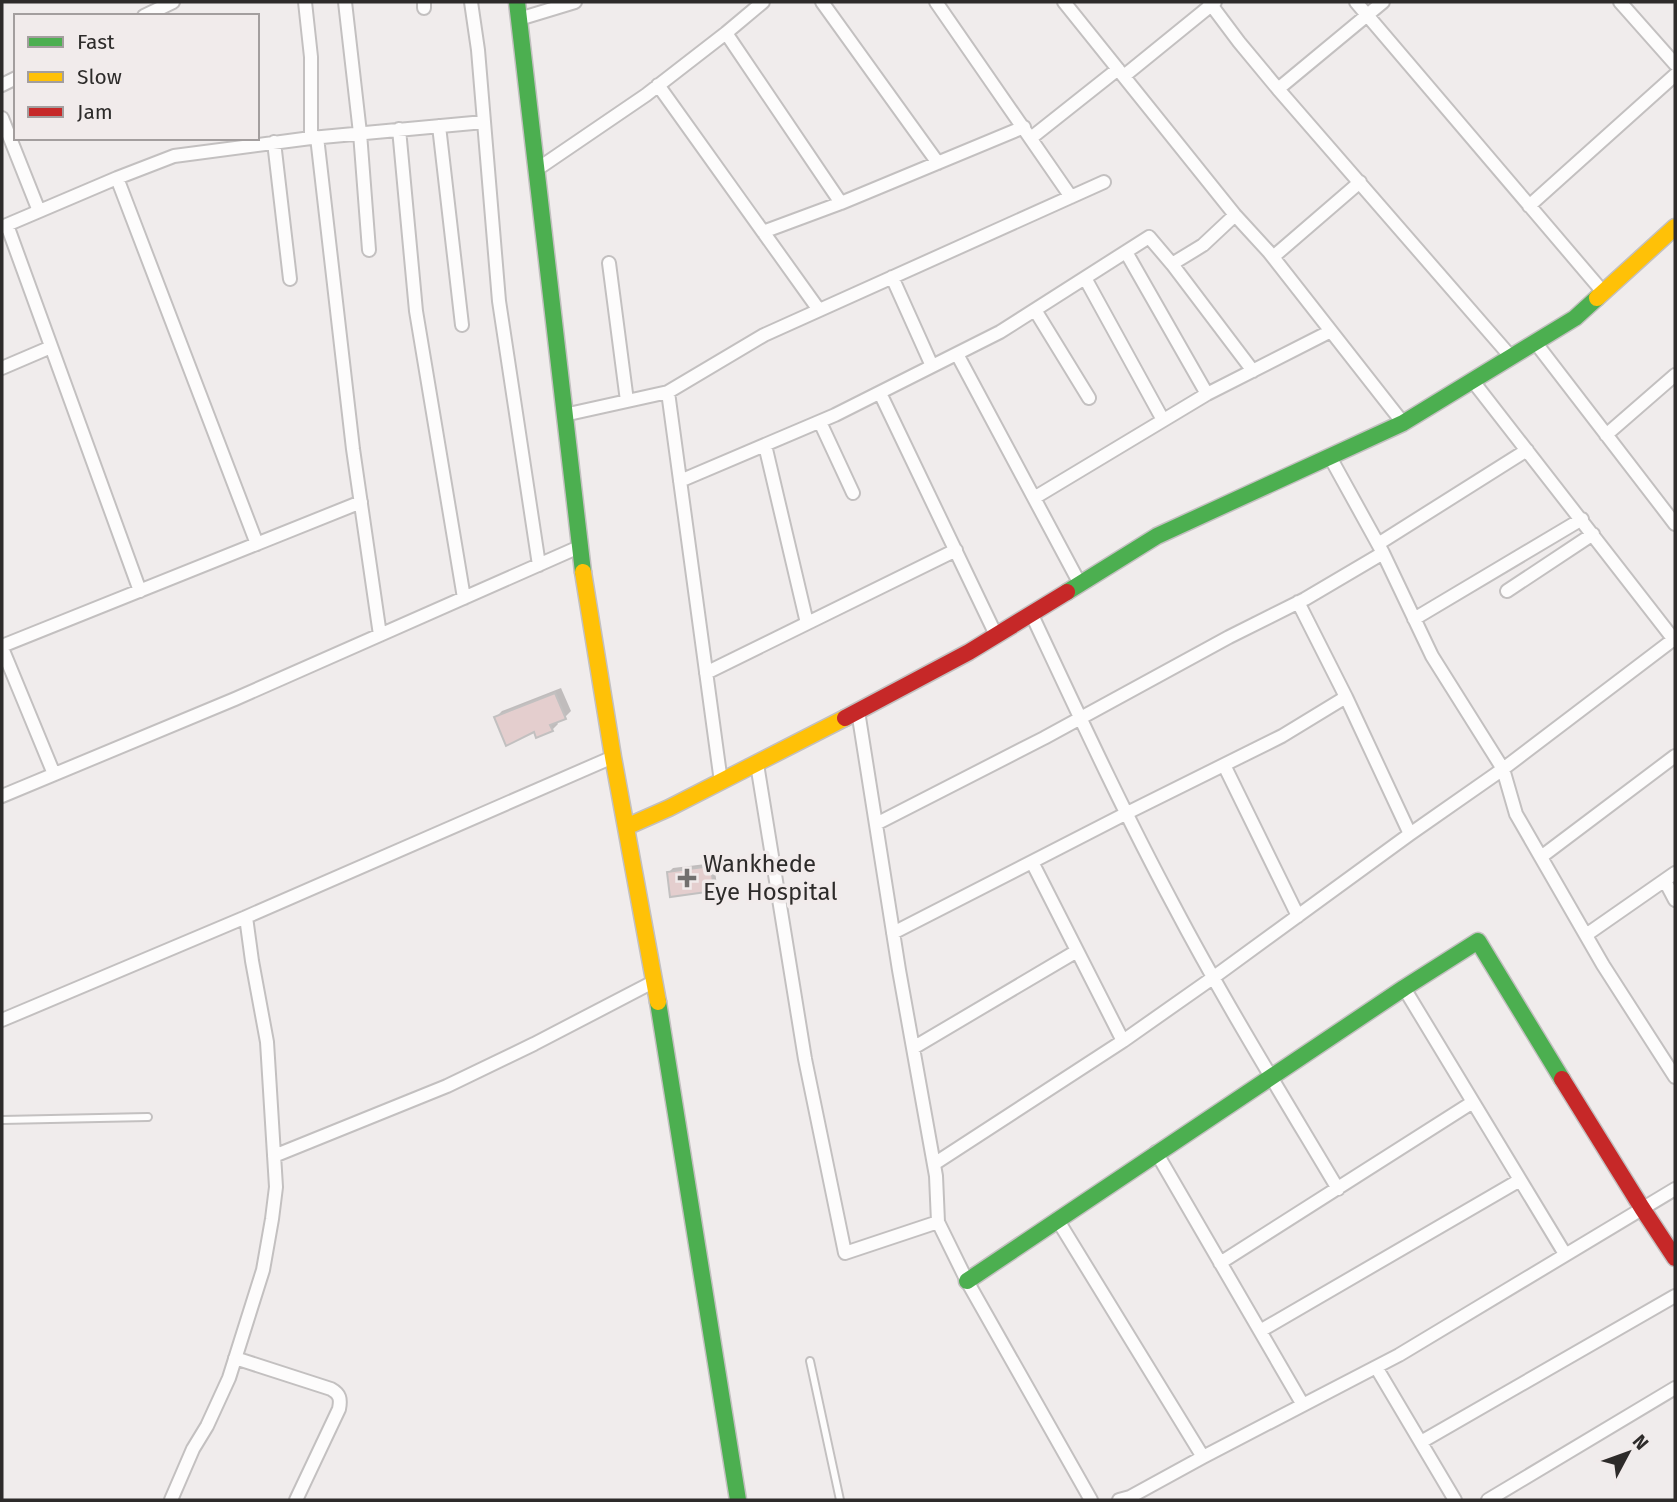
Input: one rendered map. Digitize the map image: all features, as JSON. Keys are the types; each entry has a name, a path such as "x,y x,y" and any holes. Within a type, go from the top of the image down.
{"street":[{"path":"148,14 173,2"},
{"path":"305,2 311,57 314,138 353,449 380,635"},
{"path":"345,2 360,133 369,250"},
{"path":"471,2 478,50 499,301 538,565"},
{"path":"517,2 579,547 613,757 654,981 738,1500"},
{"path":"519,19 575,2"},
{"path":"536,170 659,85 763,2"},
{"path":"822,2 938,163"},
{"path":"936,2 1071,197"},
{"path":"1064,2 1234,215 1273,257 1403,423"},
{"path":"1356,2 1603,292"},
{"path":"1278,89 1383,2"},
{"path":"1620,2 1675,64"},
{"path":"763,232 938,163 1028,133 1121,73 1212,3 1278,89 1511,357"},
{"path":"726,33 841,203"},
{"path":"1529,206 1675,75"},
{"path":"659,85 819,310"},
{"path":"2,118 39,211"},
{"path":"140,591 51,346 4,226 174,156 274,142 484,122"},
{"path":"439,126 462,325"},
{"path":"399,129 415,311 464,598"},
{"path":"274,142 290,279"},
{"path":"117,178 257,544"},
{"path":"564,415 668,392 764,335 1104,182"},
{"path":"1273,257 1360,182"},
{"path":"1172,264 1203,245 1234,215"},
{"path":"626,827 757,764 969,652 1157,536 1403,423 1575,318 1675,227"},
{"path":"680,481 820,422 1000,332 1149,237 1252,371"},
{"path":"1126,252 1207,394"},
{"path":"609,263 628,401"},
{"path":"892,277 932,366"},
{"path":"1086,278 1163,420"},
{"path":"1035,310 1089,398"},
{"path":"1034,498 1207,394 1331,331"},
{"path":"1535,342 1675,524"},
{"path":"2,368 51,346"},
{"path":"957,354 1080,584"},
{"path":"1606,435 1675,375"},
{"path":"934,1164 1123,1041 1214,977 1503,769 1675,640 1472,380"},
{"path":"668,392 721,782"},
{"path":"880,393 996,635"},
{"path":"820,422 853,493"},
{"path":"765,445 807,623"},
{"path":"876,824 1298,602 1527,450"},
{"path":"1330,457 1381,548 1432,656 1503,769 1516,814 1603,965 1674,1071"},
{"path":"54,774 2,647 361,502"},
{"path":"1414,618 1581,519"},
{"path":"1507,591 1593,534"},
{"path":"2,796 235,699 579,547"},
{"path":"706,673 956,550"},
{"path":"1298,602 1410,834"},
{"path":"1031,613 1173,904 1338,1189"},
{"path":"894,933 1282,736 1346,698"},
{"path":"858,711 934,1164 937,1222 967,1281 1091,1500"},
{"path":"1541,858 1675,755"},
{"path":"2,1020 613,757"},
{"path":"757,764 805,1059 845,1253 937,1222"},
{"path":"1224,765 1298,916"},
{"path":"1032,862 1123,1041"},
{"path":"1586,935 1670,877 1675,900"},
{"path":"173,1499 192,1449 219,1402 263,1270 272,1219 276,1187 267,1042 246,917"},
{"path":"967,1281 1156,1152 1478,941 1675,1258"},
{"path":"913,1048 1077,951"},
{"path":"274,1156 447,1086 654,981"},
{"path":"1404,988 1565,1254"},
{"path":"1220,1263 1473,1102"},
{"path":"1156,1152 1303,1405"},
{"path":"1260,1331 1520,1180"},
{"path":"1119,1500 1130,1497 1399,1355 1675,1189"},
{"path":"1057,1219 1203,1457"},
{"path":"1421,1442 1675,1296"},
{"path":"234,1358 331,1389 340,1397 338,1409 297,1500"},
{"path":"1376,1367 1455,1500"},
{"path":"1488,1500 1675,1388"}],"lane":[{"path":"2,1120 149,1117"},
{"path":"810,1361 840,1500"}],"building":[{"path":"555,693 566,719 550,725 553,731 536,738 534,732 506,746 494,717"},
{"path":"711,866 714,891 670,897 667,872"}],"traffic: fast":[{"path":"517,2 583,572"},
{"path":"1067,592 1157,536 1403,423 1575,318 1597,298"},
{"path":"967,1281 1478,941 1562,1079"},
{"path":"658,1002 738,1500"}],"traffic: slow":[{"path":"1597,298 1675,227"},
{"path":"583,572 613,757 658,1002"},
{"path":"626,827 669,808 845,718"}],"traffic: jam":[{"path":"845,718 969,652 1067,592"},
{"path":"1562,1079 1675,1258"}],"place":[{"name":"Wankhede Eye Hospital","path":"687,878"}]}
